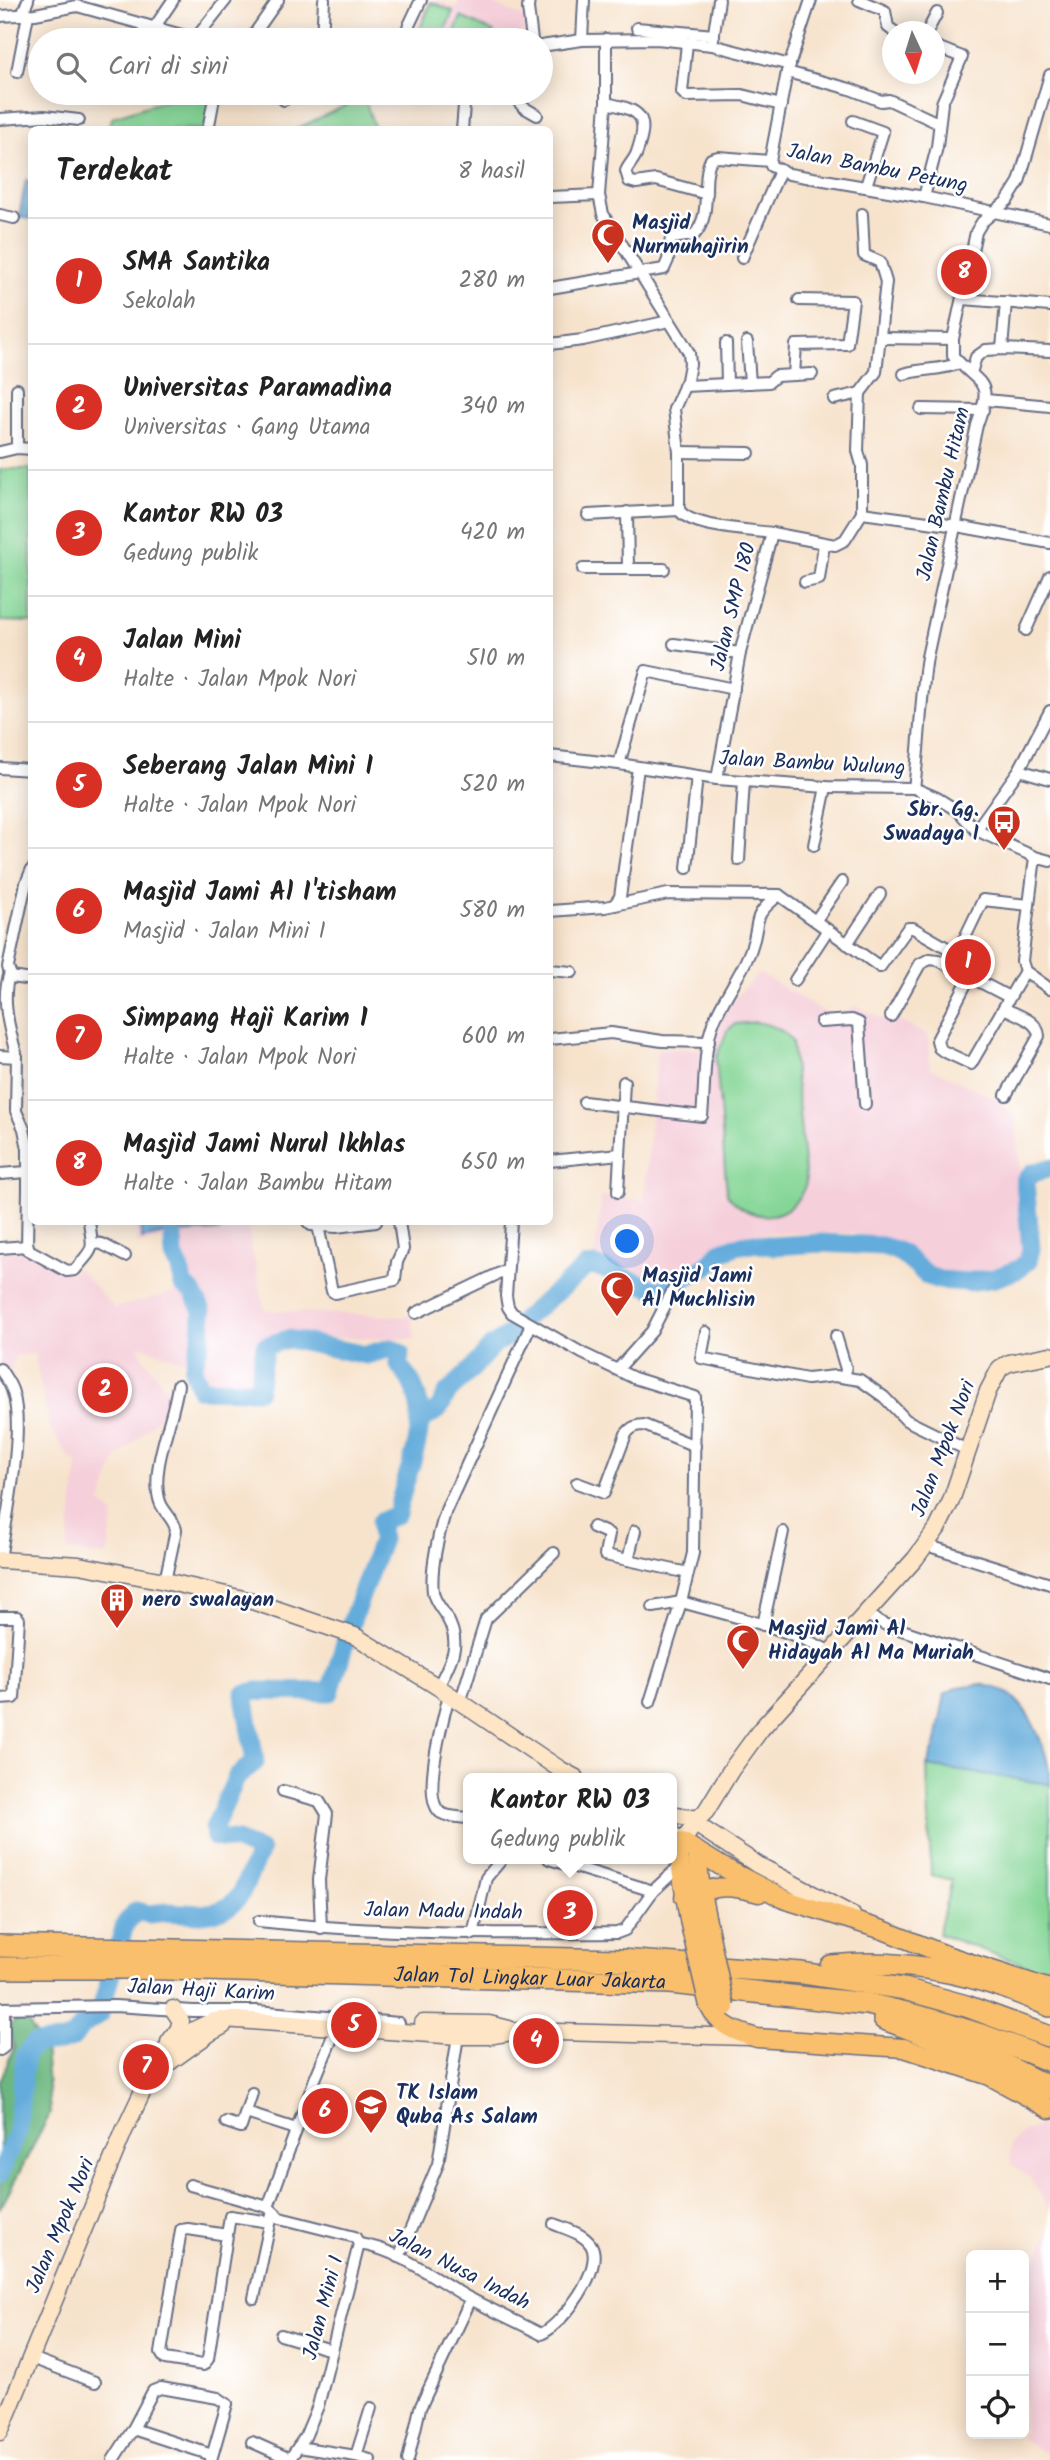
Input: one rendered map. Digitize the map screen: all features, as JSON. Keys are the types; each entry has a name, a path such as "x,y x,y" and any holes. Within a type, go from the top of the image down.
{"highway":[{"name":"Jalan Tol Lingkar Luar Jakarta","path":"0,1946 90,1958 620,1960 802,1973 904,1989 966,2006 1050,2037"},
{"name":"Jalan Tol Lingkar Luar Jakarta","path":"0,1968 90,1958"},
{"name":"Jalan Tol Lingkar Luar Jakarta","path":"133,1959 670,1983 867,2004 897,2010 1008,2043 1050,2061"},
{"path":"802,1973 838,1965 936,1968 982,1979 1050,2006"},
{"path":"850,2004 998,2062 1050,2088"}],"main road":[{"name":"Jalan Mpok Nori","path":"680,1849 702,1820 731,1770 761,1730 926,1545 944,1516 988,1391 1000,1368 1009,1363 1050,1355"},
{"path":"0,1560 79,1565 165,1581 252,1601 349,1634 449,1695 558,1773"},
{"path":"677,1815 702,1820 767,1870 883,1930"},
{"path":"680,1849 693,1895 718,2011 742,2033 757,2038"},
{"path":"680,1849 786,1899"},
{"path":"693,1895 713,1887 725,1886 786,1899 1050,1989"},
{"name":"Jalan Mpok Nori","path":"0,2432 124,2131 150,2076 150,2069 180,2025 180,2016 173,2009"},
{"path":"674,2036 696,2032 718,2011"},
{"path":"150,2076 157,2074 210,2033 243,2016"},
{"path":"157,2058 198,2027 243,2016 358,2029 448,2031 489,2024 518,2031 757,2038 904,2048 990,2076 1050,2109"},
{"path":"358,2029 399,2023 448,2031"}],"street":[{"path":"17,72 28,0"},
{"path":"149,26 173,0"},
{"path":"206,28 226,0"},
{"path":"258,28 278,0"},
{"path":"323,28 324,0"},
{"path":"408,28 421,0"},
{"path":"529,0 530,28"},
{"path":"582,40 584,0"},
{"path":"713,40 719,0"},
{"name":"Jalan Bambu Petung","path":"811,0 789,68 771,166 780,171 924,197 1050,224"},
{"path":"859,0 886,11 887,21"},
{"path":"0,16 25,15 69,6 104,6 157,28"},
{"path":"933,21 937,13"},
{"path":"637,28 713,40 881,101 889,100 938,123"},
{"path":"553,44 582,40 657,39 687,43 713,40"},
{"path":"606,40 606,103 599,195 603,215 689,353 690,364 674,409 679,452 679,510 685,517 698,522 772,533"},
{"path":"687,43 682,92 686,96 742,94 781,105"},
{"path":"924,197 937,147 942,103 962,60 961,54 945,49"},
{"path":"904,374 914,370 940,369 959,363 953,356 953,339 976,232 982,222 1007,201 1019,182 1050,75"},
{"path":"606,103 631,109 638,113 640,119 642,136 637,153 626,171 629,181 636,183 656,180 706,194"},
{"path":"209,126 213,105"},
{"path":"463,126 464,105"},
{"path":"521,105 537,114"},
{"path":"0,119 44,116 72,123"},
{"path":"853,121 883,131 866,186"},
{"path":"553,288 660,271 666,267 671,238 696,233 705,213 707,167 711,159 718,157 770,161"},
{"path":"742,258 780,171"},
{"path":"553,197 599,195"},
{"path":"805,582 820,578 824,544 841,543 862,513 862,466 858,451 860,393 876,372 882,338 885,275 880,262 864,255 862,214"},
{"path":"0,215 14,218"},
{"path":"963,299 1050,306"},
{"path":"793,375 796,345 847,344 854,304 851,300 799,300"},
{"path":"1002,349 1006,302"},
{"path":"553,344 583,340 670,321"},
{"path":"882,338 953,339"},
{"path":"747,342 750,383"},
{"path":"726,343 727,384"},
{"path":"971,373 978,353 986,350 1050,351"},
{"name":"Jalan Bambu Hitam","path":"914,788 919,753 922,686 977,425 984,405 984,387 959,363"},
{"path":"684,386 769,382 776,376 813,374"},
{"path":"17,448 18,389"},
{"path":"834,399 860,393"},
{"path":"920,409 984,405 1050,406"},
{"path":"0,452 28,449"},
{"path":"679,452 750,453"},
{"path":"588,515 679,510"},
{"path":"627,512 628,568"},
{"path":"862,513 957,526 1050,543"},
{"name":"Jalan SMP 180","path":"717,779 740,653 772,533 824,544"},
{"path":"583,569 664,569"},
{"path":"1026,630 1050,576"},
{"path":"674,644 740,653"},
{"path":"619,764 645,672 650,670 734,689"},
{"path":"976,830 1019,770 1050,711"},
{"name":"Jalan Bambu Wulung","path":"553,756 717,779 826,787 914,788 958,811 976,830 1035,857 1050,861"},
{"path":"0,768 28,770"},
{"path":"614,905 620,897 638,768"},
{"path":"1019,770 1050,779"},
{"path":"687,868 697,777"},
{"path":"739,860 744,781"},
{"path":"814,845 826,787"},
{"path":"970,978 937,1040 943,1051 971,1064 1025,971 1023,961 1035,857"},
{"path":"28,878 8,967 11,977 28,980"},
{"path":"816,920 842,882"},
{"path":"553,911 614,905 668,894 779,895 880,967 905,930 911,927 956,953 983,900 1029,905"},
{"path":"847,944 880,894"},
{"path":"584,1102 702,1116 709,1042 714,1021 750,951 757,918 763,907 779,895"},
{"path":"795,981 827,931"},
{"path":"891,1016 924,960 938,960 1006,1002 1035,1025 1039,1036 1006,1095"},
{"path":"553,970 572,972"},
{"path":"1025,971 1050,989"},
{"path":"10,973 5,986 8,1026 18,1057 16,1111 28,1142"},
{"path":"821,1021 852,1020 859,1023 865,1104"},
{"path":"553,1040 611,1033 662,1041 709,1042"},
{"path":"0,1056 18,1057"},
{"path":"618,1192 624,1082"},
{"path":"553,1161 620,1154"},
{"path":"28,1164 28,1180"},
{"path":"0,1174 27,1172"},
{"path":"28,1225 27,1249 71,1271 89,1254 93,1243 90,1225"},
{"path":"313,1225 332,1291 335,1293 395,1280 397,1262 403,1249 399,1225"},
{"path":"321,1225 353,1225"},
{"path":"511,1225 506,1270 508,1307 517,1317 582,1353 653,1385 695,1397 709,1395"},
{"path":"93,1243 102,1244 125,1255"},
{"path":"0,1248 28,1246"},
{"path":"416,1313 506,1270"},
{"path":"618,1369 652,1331 673,1290"},
{"path":"463,1817 443,1814 434,1800 435,1751 449,1695 456,1647 448,1619 433,1590 439,1534 446,1510 531,1325"},
{"path":"706,1332 701,1358 807,1379 835,1376 860,1380 884,1398 906,1420 969,1451"},
{"path":"836,1336 846,1369 845,1377"},
{"path":"0,1370 13,1393 16,1406 16,1453 0,1560"},
{"path":"165,1581 176,1530 175,1523 160,1502 160,1453 176,1403 178,1385"},
{"path":"650,1702 693,1553 695,1397"},
{"path":"578,1483 604,1493 626,1434 638,1425 695,1446"},
{"path":"593,1527 609,1534 605,1555 688,1573"},
{"path":"628,1560 635,1531"},
{"path":"764,1625 783,1532"},
{"path":"926,1545 1050,1584"},
{"path":"449,1695 485,1619 554,1553"},
{"path":"653,1607 681,1602 764,1625 814,1643 831,1653"},
{"path":"865,1614 884,1624 1050,1679"},
{"path":"0,1617 19,1619 14,1698 0,1699"},
{"path":"284,1791 319,1801 327,1814 319,1880 321,1928"},
{"path":"473,1934 486,1878 498,1864"},
{"path":"565,1864 653,1891"},
{"name":"Jalan Madu Indah","path":"259,1921 321,1928 473,1934 617,1933 625,1930 670,1864"},
{"name":"Jalan Haji Karim","path":"2,2008 115,2006 243,2016 399,2023"},
{"path":"0,2050 4,2047 2,2008"},
{"path":"254,2298 270,2214 296,2129 337,2026"},
{"path":"399,2257 438,2164 448,2031"},
{"path":"226,2122 241,2128 252,2093"},
{"path":"246,2113 296,2129"},
{"path":"190,2185 270,2214"},
{"path":"227,2235 188,2228 181,2230 161,2353 165,2358 203,2365 207,2362 232,2215 270,2214"},
{"name":"Jalan Mini I","path":"270,2214 355,2237 359,2244 318,2406 290,2459"},
{"name":"Jalan Nusa Indah","path":"359,2244 370,2245 399,2257 471,2299 541,2333 559,2322 588,2280 594,2260 592,2246 585,2238 554,2224"},
{"path":"408,2460 420,2408 471,2299"},
{"path":"281,2335 331,2350"},
{"path":"29,2357 95,2382"},
{"path":"113,2460 153,2391 158,2388 222,2399 228,2407 212,2458 133,2429"},
{"path":"356,2456 371,2408"},
{"path":"252,2442 290,2459"},
{"path":"298,2447 370,2460"}],"shaded area":[{"path":"429,0 437,0 456,8 460,0 484,0 528,19 524,28 417,28"},
{"path":"759,973 826,1013 841,1013 855,1005 883,1019 899,1021 928,1035 930,1068 995,1098 1016,1118 1026,1252 1019,1265 997,1274 955,1278 935,1275 899,1247 853,1233 751,1233 714,1250 688,1273 669,1284 594,1264 601,1197 644,1200 657,1049 713,1049 720,1019 729,1005"},
{"path":"135,1225 247,1226 265,1310 412,1317 415,1339 269,1336 267,1391 201,1388 201,1372 189,1363 138,1345 143,1358 171,1394 159,1417 115,1461 101,1503 114,1515 107,1556 67,1551 78,1463 70,1459 50,1428 34,1354 15,1356 9,1375 0,1372 0,1252 28,1251 70,1274 78,1268 114,1308 188,1289 177,1236 138,1245"},
{"path":"1050,2121 1050,2211 1030,2178 1012,2165 1010,2155 1011,2144 1021,2133"},
{"path":"1050,2231 1050,2456 1022,2439 1029,2439 1029,2272"}],"green space":[{"path":"431,2 453,11 446,28 420,28"},
{"path":"461,17 485,28 456,28"},
{"path":"150,105 211,105 207,126 109,126 113,117"},
{"path":"347,105 367,105 374,126 302,126"},
{"path":"0,469 28,469 28,622 0,621"},
{"path":"756,1022 777,1028 792,1042 806,1183 792,1206 771,1215 748,1211 727,1194 716,1058 727,1031 735,1024"},
{"path":"927,1766 1050,1784 1050,1974 938,1934 952,1880 931,1875"},
{"path":"21,2014 45,2046 50,2114 0,2209 0,2081 14,2048 9,2028"}],"water":[{"path":"26,180 28,180 28,218 19,217"},
{"path":"140,1225 219,1225 220,1231 169,1233 142,1239"},
{"path":"980,1684 1002,1690 1021,1706 1042,1745 1050,1784 927,1766 936,1742 945,1694 957,1687"}],"waterway":[{"path":"524,1319 586,1267 596,1266 654,1289 664,1289 707,1266 720,1252 754,1243 774,1246 821,1243 882,1246 901,1253 928,1276 939,1280 967,1282 995,1278 1019,1269 1028,1261 1031,1249 1025,1181 1032,1173 1050,1168"},
{"path":"0,2174 17,2131 25,2055 34,2044 73,2038 81,2027 100,2013 125,1924 136,1911 149,1914 216,1912 230,1906 240,1895 260,1851 237,1841 215,1837 214,1828 237,1776 255,1762 244,1694 257,1691 330,1692 352,1620 381,1542 380,1522 397,1514 418,1438 418,1402 412,1383 399,1365 400,1353 391,1348 366,1355 288,1339 265,1346 258,1390 200,1389 193,1369 201,1338 202,1311 193,1292 183,1285 180,1268 174,1256 172,1225"},
{"path":"422,1420 439,1409 448,1392 491,1347 518,1329 522,1323"}],"place":[{"name":"Masjid Nurmuhajirin","path":"608,265"},
{"name":"Masjid Jami Nurul Ikhlas","path":"964,272"},
{"name":"Sbr. Gg. Swadaya I","path":"1004,852"},
{"name":"SMA Santika","path":"968,962"},
{"name":"Masjid Jami Al Muchlisin","path":"617,1318"},
{"name":"Universitas Paramadina","path":"105,1390"},
{"name":"nero swalayan","path":"117,1630"},
{"name":"Masjid Jami Al Hidayah Al Ma Muriah","path":"743,1671"},
{"name":"Kantor RW 03","path":"570,1913"},
{"name":"Seberang Jalan Mini I","path":"354,2025"},
{"name":"Jalan Mini","path":"536,2041"},
{"name":"Simpang Haji Karim 1","path":"146,2067"},
{"name":"Masjid Jami Al I'tisham","path":"325,2111"},
{"name":"TK Islam Quba As Salam","path":"371,2135"}]}
